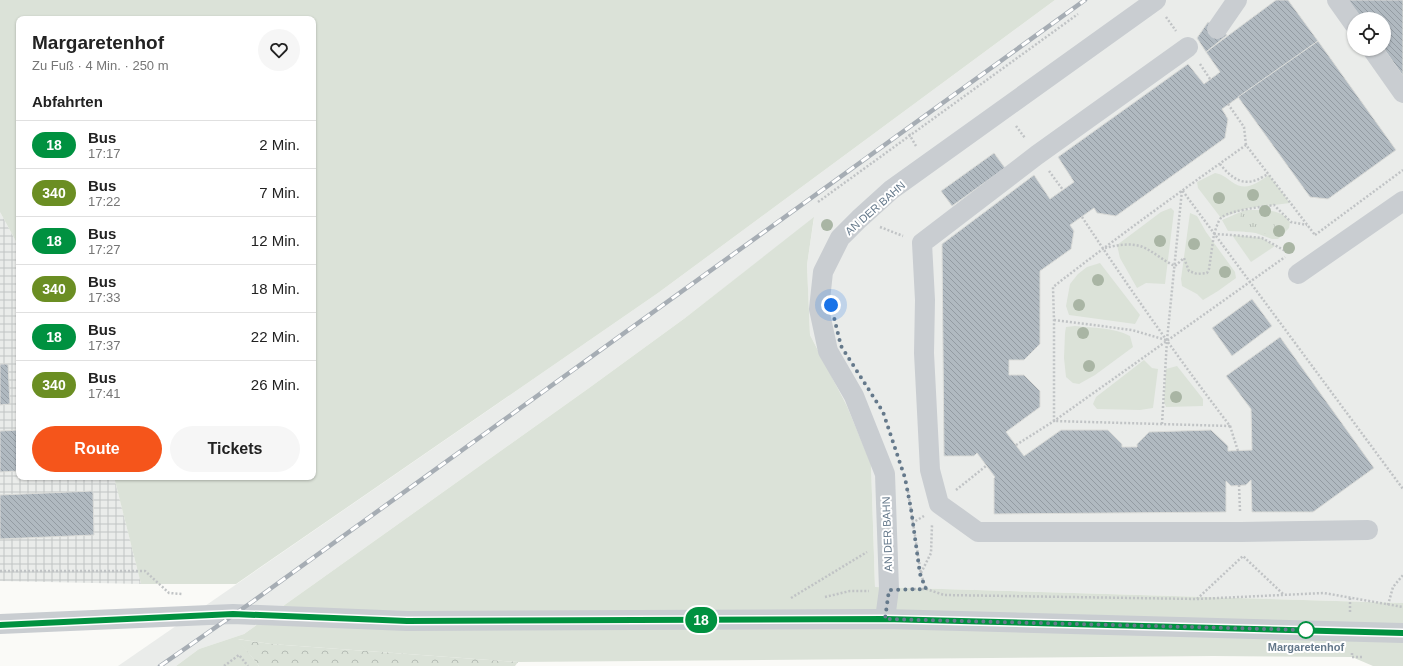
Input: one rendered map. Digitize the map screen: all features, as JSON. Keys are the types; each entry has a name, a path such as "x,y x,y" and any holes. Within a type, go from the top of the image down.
{"street":[{"name":"AN DER BAHN","path":"885,619 889,590 885,474 854,396 828,351 819,309 823,272 840,238 891,190 1156,0"},
{"path":"1217,29 1238,0"},
{"path":"1337,0 1347,14"},
{"path":"1188,47 1037,155 922,243 925,300 924,353 930,470 940,504 978,532 1241,532 1368,530"},
{"path":"1377,56 1403,93"},
{"path":"1298,274 1403,201"},
{"path":"0,624 233,614 407,621 885,619 1403,633"}],"path":[{"path":"818,202 1078,14"},
{"path":"1228,104 1244,127 1246,145 1315,235"},
{"path":"910,135 917,147"},
{"path":"1054,421 1053,287 1102,248 1246,145"},
{"path":"1220,164 1233,178 1243,182 1253,181 1268,174"},
{"path":"1308,239 1403,170"},
{"path":"1182,190 1403,489"},
{"path":"1162,424 1166,340 1182,190"},
{"path":"1175,266 1184,258 1189,272 1197,274 1208,273 1210,269 1214,234 1221,218 1248,208 1274,205 1291,222 1307,225"},
{"path":"1082,217 1166,340 1230,426 1238,451"},
{"path":"859,219 922,243"},
{"path":"1214,234 1262,238 1289,253"},
{"path":"1102,248 1122,244 1144,248 1162,260 1175,266"},
{"path":"1016,445 1054,421 1296,249"},
{"path":"1054,320 1132,330 1166,340"},
{"path":"1054,421 1230,426"},
{"path":"907,486 920,574 926,589"},
{"path":"920,574 931,553 932,519"},
{"path":"797,598 790,598 888,539"},
{"path":"1197,599 1243,556 1284,594"},
{"path":"0,572 145,571 169,592 184,594"},
{"path":"1388,605 1393,587 1403,575"},
{"path":"818,598 850,591 926,589 944,595 1197,599 1324,593 1403,607"},
{"path":"224,666 239,655 248,666"}],"shaded area":[{"path":"1055,0 1403,0 1403,603 875,587 871,464 847,406 810,335 807,265 814,218 685,318 244,634 199,649 176,666 118,666 658,293"},
{"path":"0,212 16,241 16,480 115,480 141,584 0,581"}],"green space":[{"path":"0,0 1055,0 658,293 236,584 141,584 115,480 316,480 316,16 16,16 16,241 0,212"},
{"path":"1215,173 1222,175 1237,185 1242,186 1251,185 1269,175 1290,203 1248,208 1221,218 1198,188 1197,182"},
{"path":"1171,208 1174,211 1165,284 1146,283 1137,288 1120,258 1117,245 1161,212"},
{"path":"1245,210 1270,211 1282,214 1290,222 1289,228 1278,239 1272,239 1253,232 1228,231 1222,220"},
{"path":"1257,210 1261,218 1274,221 1275,229 1268,233 1261,234 1245,232 1240,223 1241,212"},
{"path":"1190,213 1197,216 1206,232 1235,272 1236,278 1203,300 1197,294 1182,286 1181,279"},
{"path":"814,217 807,265 810,335 847,406 871,464 875,587 1403,603 1403,666 1373,666 1352,657 1213,656 518,662 271,644 238,639 259,666 176,666 199,649 244,634 685,318"},
{"path":"1232,235 1262,238 1275,246 1251,262"},
{"path":"1100,263 1140,315 1135,324 1069,315 1066,306 1070,284 1078,274 1087,267"},
{"path":"1075,326 1103,328 1123,333 1130,336 1133,347 1095,375 1079,384 1073,383 1066,377 1064,358 1066,327"},
{"path":"1144,360 1152,368 1158,369 1153,408 1140,410 1097,409 1093,404 1096,397"},
{"path":"1177,366 1203,399 1203,406 1166,407 1164,402 1166,369"},
{"path":"237,639 271,644 518,662 515,666 259,666"}],"building":[{"path":"1276,0 1288,0 1318,41 1222,109 1228,119 1225,138 1116,216 1097,213 1094,208 1070,225 1074,231 1071,249 1040,271 1040,344 1024,360 1009,360 1009,375 1024,375 1040,391 1040,407 1006,432 1024,456 1061,430 1108,430 1122,444 1122,447 1137,447 1137,444 1149,432 1211,430 1228,446 1228,451 1252,450 1251,409 1226,376 1280,337 1374,468 1313,512 1252,512 1251,480 1246,485 1231,486 1226,481 1226,512 994,514 995,477 977,453 974,456 944,456 942,244 1034,175 1050,199 1074,182 1058,157 1188,64 1204,84 1220,72 1206,52"},
{"path":"1348,0 1403,0 1403,76 1389,56 1391,56 1391,12 1357,12"},
{"path":"1208,22 1227,35 1206,52 1197,38"},
{"path":"1318,41 1396,150 1328,199 1310,197 1238,97"},
{"path":"994,153 1005,168 952,206 941,191"},
{"path":"1252,299 1272,326 1232,356 1212,328"},
{"path":"0,364 8,364 10,404 0,405"},
{"path":"16,430 16,471 0,472 0,431"},
{"path":"93,491 94,535 0,539 0,495"}],"railway":[{"path":"160,666 252,602 1085,0"}],"bus line":[{"name":"18","path":"0,625 233,614 407,621 885,619 1403,633"}],"place":[{"name":"Margaretenhof","path":"1306,630"}],"route":[{"path":"831,305 841,346 883,412 905,478 920,574 926,589 889,590 885,619 1306,630"}]}
